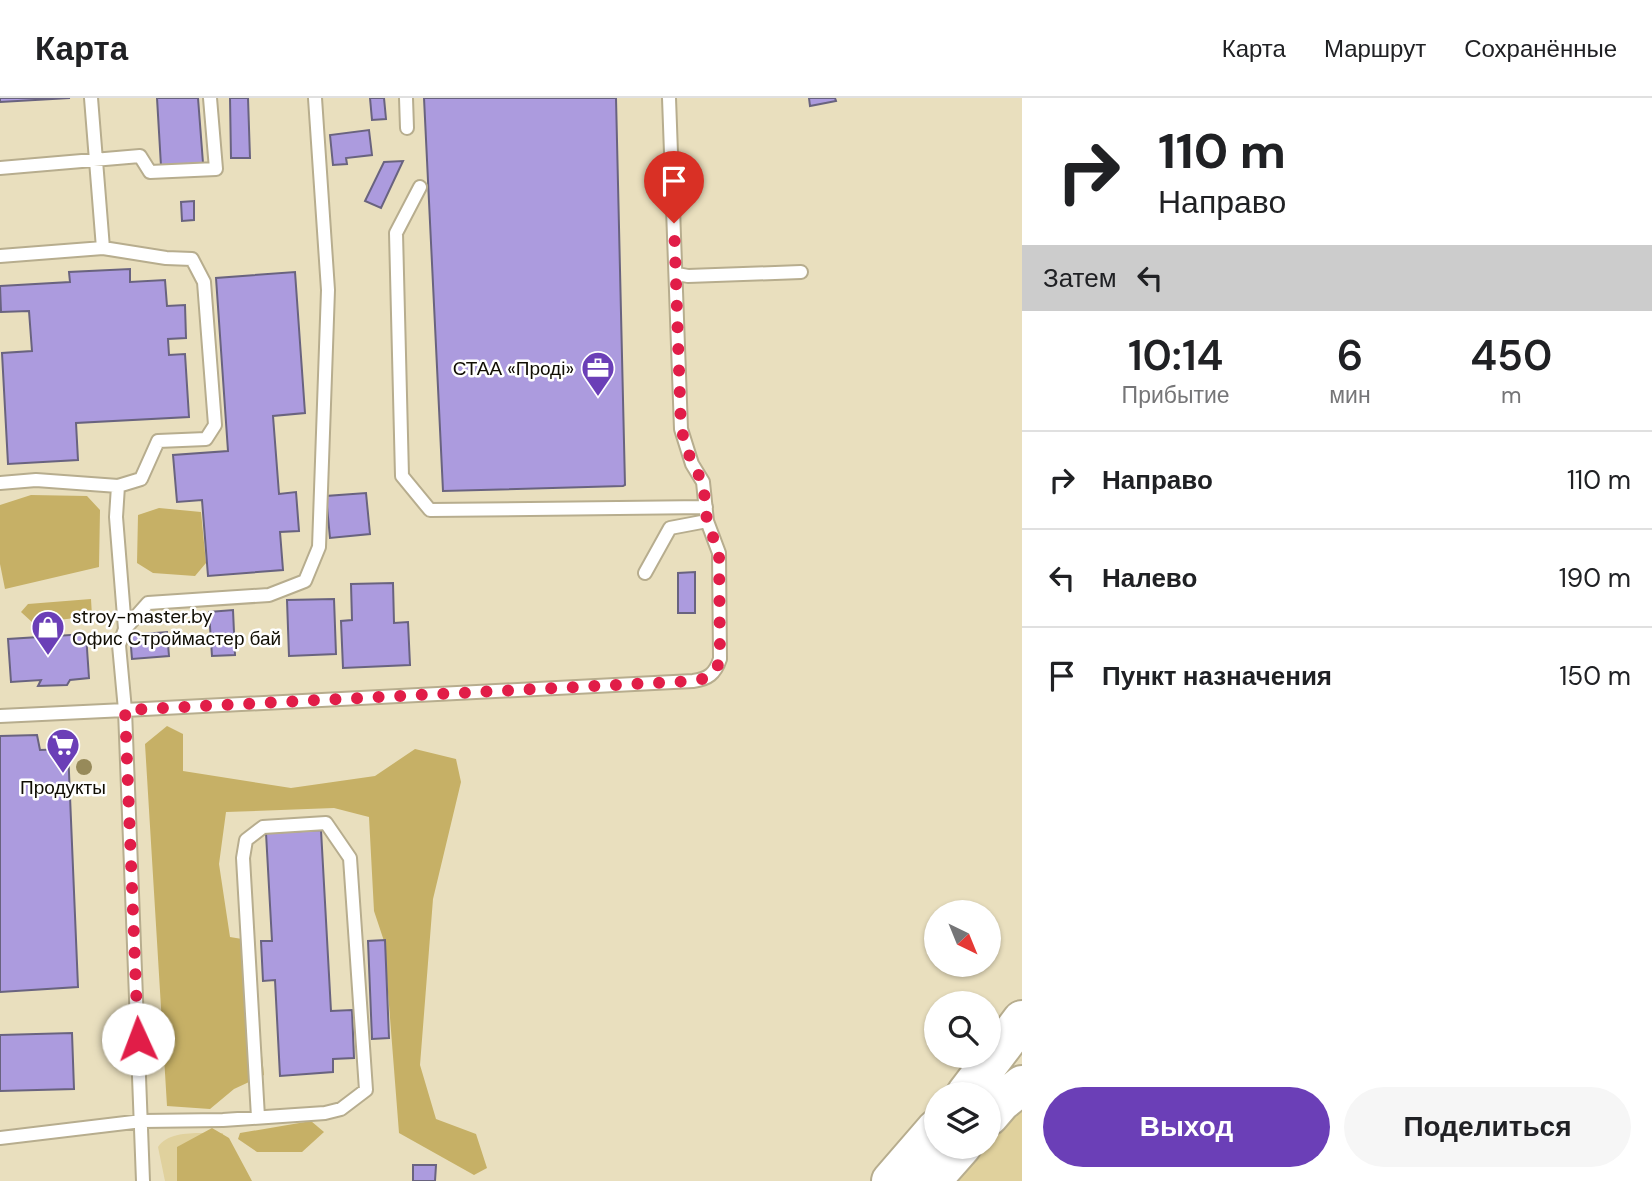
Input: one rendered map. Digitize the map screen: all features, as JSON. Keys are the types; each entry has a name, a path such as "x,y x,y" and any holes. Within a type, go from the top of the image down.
{"highway":[{"path":"975,1082 1022,1020"},
{"path":"1001,1102 1022,1085"},
{"path":"891,1181 924,1143"},
{"path":"931,1181 950,1159"}],"lane":[{"path":"91,98 103,248"},
{"path":"0,168 140,156 150,172 216,169 210,98"},
{"path":"143,1181 125,710 119,645 125,629 148,603 270,595 305,581 319,547 328,290 315,98"},
{"path":"406,98 407,128"},
{"path":"0,716 703,680 712,675 720,660 719,553 707,521 703,482 692,464 681,429 669,98"},
{"path":"420,187 396,233 402,476 430,510 706,507"},
{"path":"0,256 103,248 166,258 192,259 204,282 215,425 206,439 158,441 141,479 118,486 36,480 0,483"},
{"path":"677,274 688,276 801,272"},
{"path":"118,486 116,517 125,629"},
{"path":"645,573 670,528 707,521"},
{"path":"0,1138 142,1121 223,1120 325,1113 341,1109 366,1090 350,858 326,823 263,827 246,840 243,858 258,1117"}],"shaded area":[{"path":"31,495 87,496 100,510 99,567 5,589 0,564 0,505"},
{"path":"159,508 201,512 206,563 195,576 153,573 137,563 138,515"},
{"path":"91,599 92,616 33,623 21,612 28,604"},
{"path":"167,726 183,734 183,771 291,788 375,776 415,749 456,759 461,782 433,899 420,1065 436,1119 476,1134 487,1168 474,1175 399,1133 384,941 374,911 369,817 334,808 226,812 219,864 230,937 254,941 244,974 258,1017 264,1075 234,1089 210,1109 167,1106 145,744"},
{"path":"1022,1099 1022,1181 945,1181 964,1159 1001,1159 1001,1120"},
{"path":"311,1121 324,1132 302,1152 257,1152 238,1139 240,1133"},
{"path":"212,1128 229,1138 252,1181 177,1181 177,1147"},
{"path":"223,1133 226,1181 165,1181 158,1147 163,1141 179,1135"}],"building":[{"path":"0,98 70,98 0,102"},
{"path":"157,98 198,98 203,163 161,166"},
{"path":"230,98 248,98 250,158 231,158"},
{"path":"370,98 384,98 386,119 372,120"},
{"path":"424,98 616,98 625,485 443,491"},
{"path":"809,98 835,98 836,101 810,106"},
{"path":"369,130 372,155 346,158 347,164 333,165 330,135"},
{"path":"403,161 381,208 365,201 384,162"},
{"path":"194,201 194,220 182,221 181,202"},
{"path":"130,269 130,282 165,280 167,306 185,305 186,338 168,339 169,355 185,354 189,417 76,423 78,460 8,464 2,353 32,351 29,311 1,312 0,286 70,282 69,272"},
{"path":"295,272 305,413 273,416 279,494 296,492 299,531 280,532 283,570 208,576 202,500 177,502 173,455 228,451 216,278"},
{"path":"366,493 370,534 330,538 326,496"},
{"path":"695,572 695,613 678,613 678,573"},
{"path":"393,583 394,623 408,622 410,665 343,668 341,621 352,620 351,584"},
{"path":"334,599 336,654 289,656 287,600"},
{"path":"233,610 235,655 212,656 209,612"},
{"path":"167,632 169,656 132,659 130,635"},
{"name":"stroy-master.by Офис Строймастер бай","path":"86,634 89,678 70,680 67,685 38,686 41,680 11,682 8,639"},
{"path":"37,735 40,750 68,749 78,987 0,992 0,736"},
{"path":"321,830 331,1011 352,1010 354,1058 333,1059 333,1072 280,1076 275,980 263,981 261,941 272,941 266,833"},
{"path":"385,940 389,1038 372,1039 368,941"},
{"path":"72,1033 74,1089 0,1091 0,1035"},
{"path":"413,1165 436,1165 435,1181 413,1181"}],"place":[{"name":"СТАА «Проді»","path":"598,398"},
{"name":"stroy-master.by Офис Строймастер бай","path":"48,657"},
{"name":"Продукты","path":"63,775"}],"route":[{"path":"138,1039 125,710 693,681 703,680 717,669 720,660 719,553 707,521 703,482 692,464 681,429 674,223"}]}
